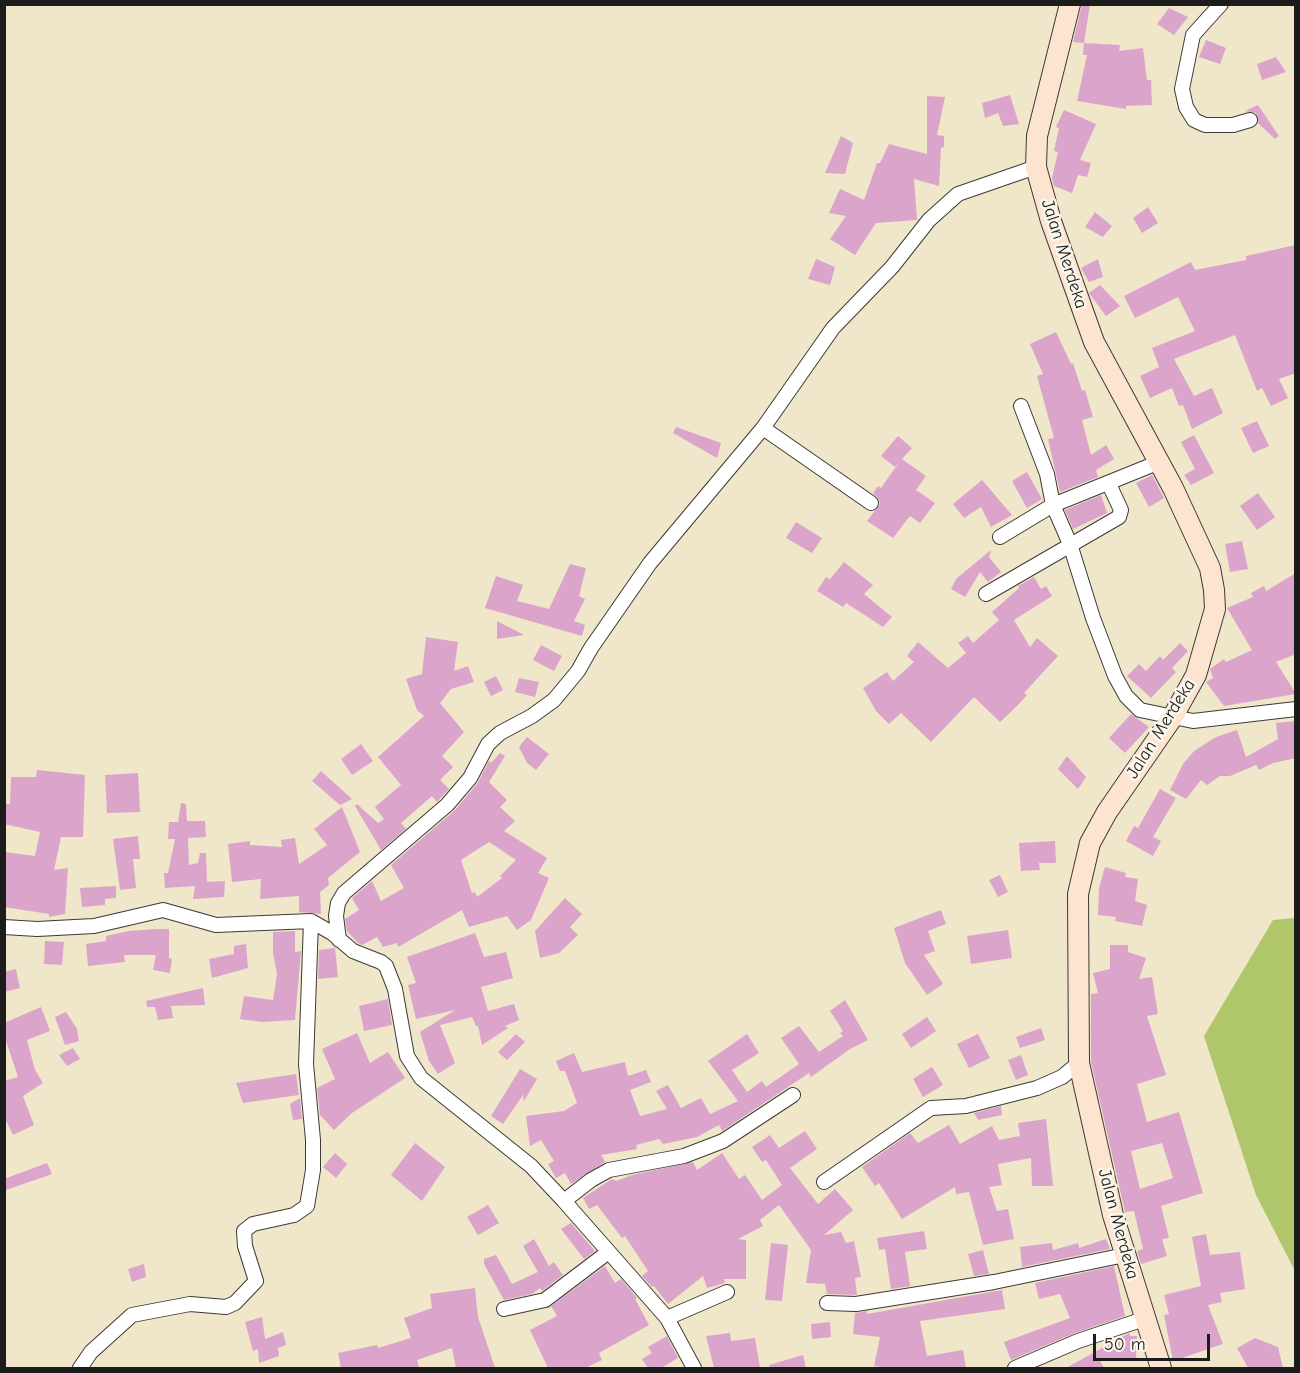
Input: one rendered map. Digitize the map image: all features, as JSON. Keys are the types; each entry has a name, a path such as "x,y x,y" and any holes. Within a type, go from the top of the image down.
{"street":[{"name":"Jalan Merdeka","path":"1070,4 1037,136 1036,167 1052,221 1094,342 1157,463 1173,488 1210,568 1215,600 1207,646 1196,675 1172,718 1107,812 1090,843 1078,894 1079,1063 1113,1215 1161,1368"},
{"path":"1221,4 1193,35 1182,89 1186,108 1194,120 1204,125 1233,125 1250,120"},
{"path":"339,940 336,916 338,903 344,893 447,805 470,778 488,744 500,733 532,716 554,700 578,671 591,648 650,563 763,428 833,328 892,267 928,220 958,194 1036,167"},
{"path":"1021,406 1047,474 1053,505 1070,544 1093,618 1115,676 1126,696 1140,710 1172,718 1193,720 1296,709"},
{"path":"763,428 872,503"},
{"path":"1000,537 1053,505 1157,463"},
{"path":"986,594 1119,517 1121,510 1109,484"},
{"path":"4,927 37,929 94,926 163,910 216,925 311,921 353,951 375,959 386,966 395,989 407,1056 421,1077 531,1167 564,1202 667,1318 694,1368"},
{"path":"80,1368 91,1352 132,1315 190,1304 226,1307 235,1304 256,1281 245,1246 244,1231 254,1224 294,1215 307,1206 313,1140 306,1064 311,921"},
{"path":"824,1182 931,1108 966,1106 1037,1088 1062,1077 1079,1063"},
{"path":"564,1202 591,1180 609,1170 684,1156 723,1141 793,1095"},
{"path":"504,1309 534,1305 551,1297 607,1253"},
{"path":"827,1303 856,1304 994,1282 1125,1255"},
{"path":"667,1318 727,1292"},
{"path":"1015,1368 1078,1341 1144,1319"}],"green space":[{"path":"1296,918 1295,1271 1256,1195 1204,1036 1273,920"}],"building":[{"path":"1082,4 1090,4 1084,43 1073,42"},
{"path":"1169,8 1188,17 1174,35 1157,24"},
{"path":"1206,40 1226,48 1220,64 1199,57"},
{"path":"1084,43 1120,45 1119,51 1143,48 1147,80 1151,80 1152,105 1126,106 1126,109 1077,101 1087,55 1083,55"},
{"path":"1276,57 1286,72 1262,80 1257,64"},
{"path":"1010,95 1019,124 1003,126 998,113 985,118 982,103"},
{"path":"927,96 945,97 937,135 944,136 939,186 914,179 917,220 876,223 855,255 830,239 846,216 829,213 840,189 864,200 877,163 880,163 889,144 927,154"},
{"path":"1258,105 1279,136 1275,139 1258,123 1256,113 1245,111"},
{"path":"1064,110 1096,124 1080,160 1091,163 1087,177 1078,175 1072,193 1054,186 1052,178 1058,152 1054,151 1059,128 1056,127"},
{"path":"841,136 853,143 845,174 825,173"},
{"path":"1148,207 1158,223 1142,233 1133,218"},
{"path":"1095,212 1112,226 1103,237 1085,227"},
{"path":"1296,245 1296,373 1279,379 1288,398 1271,406 1262,388 1257,391 1235,335 1174,359 1194,396 1212,388 1223,413 1192,429 1183,405 1179,406 1172,388 1150,398 1140,376 1159,367 1152,348 1195,331 1178,297 1135,318 1124,296 1191,262 1195,270 1246,260 1246,256"},
{"path":"816,259 835,267 830,285 808,279"},
{"path":"1098,259 1103,277 1089,282 1081,268"},
{"path":"1100,285 1120,306 1106,316 1089,293"},
{"path":"1056,332 1071,364 1073,363 1082,391 1085,390 1093,417 1082,420 1091,455 1106,445 1114,459 1096,470 1098,477 1060,492 1048,439 1054,438 1037,376 1043,374 1030,344"},
{"path":"1257,421 1269,446 1253,453 1241,428"},
{"path":"676,427 721,443 717,458 673,433"},
{"path":"1194,435 1214,473 1191,485 1184,475 1195,469 1181,442"},
{"path":"898,436 912,448 902,459 926,476 916,490 935,503 920,523 910,516 893,538 867,521 880,504 879,499 873,493 878,486 881,488 900,461 895,467 881,456"},
{"path":"1027,472 1042,499 1027,508 1012,481"},
{"path":"1152,475 1164,498 1149,507 1136,483"},
{"path":"982,480 1012,515 991,527 981,507 964,518 953,504"},
{"path":"1258,493 1275,517 1257,530 1240,506"},
{"path":"1101,495 1107,513 1073,529 1065,510"},
{"path":"796,522 822,538 812,553 786,538"},
{"path":"1242,541 1248,569 1230,572 1225,544"},
{"path":"991,550 989,557 1001,572 988,582 980,572 965,597 951,589 956,579"},
{"path":"844,562 873,585 864,594 892,617 883,627 846,603 843,607 817,591 826,577 830,579"},
{"path":"570,564 586,568 579,596 585,599 574,621 585,625 582,636 485,608 496,576 523,585 517,601 549,609"},
{"path":"1296,573 1296,654 1276,662 1296,694 1224,706 1206,682 1213,678 1210,669 1224,659 1226,662 1252,650 1227,608 1253,597 1251,593 1264,586 1266,591"},
{"path":"1034,577 1041,589 1046,586 1052,596 1014,620 1030,647 1037,638 1058,656 1024,693 1027,695 1000,722 974,697 931,742 901,713 889,724 876,711 863,688 887,672 893,681 914,662 907,656 918,642 948,668 966,653 958,643 968,636 973,643 999,620 992,612 1019,588 1018,586"},
{"path":"497,621 524,635 497,639"},
{"path":"426,637 458,642 454,671 468,666 474,682 451,689 440,703 464,732 442,756 453,767 440,780 449,789 437,802 432,796 401,823 406,829 381,850 355,806 357,804 378,823 384,819 375,807 401,785 378,757 424,716 417,710 406,679 422,674"},
{"path":"1180,643 1188,651 1172,668 1176,672 1151,698 1127,676 1139,664 1146,671 1160,656 1163,660"},
{"path":"541,645 562,656 554,671 533,660"},
{"path":"496,676 503,690 491,696 484,682"},
{"path":"519,678 539,682 535,697 515,692"},
{"path":"1131,714 1149,727 1125,753 1109,738"},
{"path":"1296,721 1296,758 1273,763 1259,770 1256,765 1230,776 1220,776 1207,785 1201,780 1186,799 1170,790 1183,764 1194,751 1216,737 1237,730 1246,757 1278,739 1276,723"},
{"path":"527,737 549,754 536,770 527,763 519,747"},
{"path":"361,744 373,761 352,775 341,759"},
{"path":"500,753 505,756 489,782 507,800 500,807 515,821 504,831 547,858 538,873 549,878 531,920 517,930 507,916 469,927 462,910 398,947 397,943 383,947 377,937 362,945 358,943 347,931 345,919 359,910 352,898 372,881 381,901 404,888 391,865 454,811 477,784 489,761 491,763","holes":["489,842 516,860 500,876 502,878 477,897 475,892 472,893 461,860"]},
{"path":"1067,756 1086,777 1078,789 1058,769"},
{"path":"37,770 85,775 83,837 61,837 54,870 68,868 65,914 49,917 49,914 4,907 4,852 35,856 40,832 4,824 4,804 10,804 11,777 36,777"},
{"path":"321,771 352,799 340,805 312,781"},
{"path":"138,773 140,812 107,813 105,775"},
{"path":"1160,789 1176,798 1153,837 1161,841 1153,856 1126,841 1134,826 1138,828"},
{"path":"181,803 186,804 187,821 205,821 206,837 188,838 189,865 198,863 200,853 206,853 207,882 225,881 224,897 193,899 195,886 165,888 164,873 168,873 175,839 168,839 169,822 178,822"},
{"path":"342,807 360,852 328,878 329,885 320,892 321,914 299,912 299,896 260,899 261,879 232,882 228,844 250,841 250,845 282,847 281,840 295,838 299,864 327,845 314,829"},
{"path":"138,836 140,859 133,859 136,888 120,890 113,839"},
{"path":"1055,841 1056,863 1039,863 1040,870 1021,871 1019,843"},
{"path":"1105,867 1126,873 1125,877 1138,879 1135,901 1147,905 1142,926 1115,921 1116,917 1098,915 1099,888"},
{"path":"1000,875 1008,892 998,897 989,880"},
{"path":"116,886 116,898 105,899 105,905 82,907 80,888"},
{"path":"565,898 582,914 570,927 578,935 559,953 540,958 535,931"},
{"path":"941,910 946,924 928,931 935,951 924,955 943,984 927,995 905,963 894,928"},
{"path":"169,929 169,958 172,959 170,973 153,970 156,955 124,955 125,962 88,966 86,944 106,941 106,936 129,931"},
{"path":"1008,930 1012,958 971,964 967,936"},
{"path":"295,931 295,952 301,951 295,1020 262,1022 240,1019 244,996 273,1000 277,974 273,953 273,932"},
{"path":"475,933 484,957 506,952 513,978 481,987 488,1011 514,1004 519,1020 505,1026 508,1028 482,1045 478,1026 472,1017 440,1025 455,1063 438,1074 429,1061 420,1032 455,1010 416,1019 408,985 416,983 407,957"},
{"path":"45,941 64,942 62,965 44,964"},
{"path":"246,944 248,968 212,978 209,959 234,954 234,946"},
{"path":"1110,945 1128,945 1128,952 1146,958 1139,979 1152,977 1158,1014 1147,1016 1166,1075 1137,1084 1147,1122 1179,1112 1203,1193 1161,1206 1169,1238 1162,1239 1167,1256 1141,1264 1137,1251 1143,1249 1134,1211 1125,1212 1091,1062 1091,994 1098,993 1093,973 1110,969","holes":["1162,1143 1173,1178 1140,1189 1131,1151"]},
{"path":"335,948 338,977 318,979 319,950"},
{"path":"16,969 20,988 4,992 4,972"},
{"path":"203,988 205,1005 171,1006 173,1018 158,1020 155,1007 147,1007 146,1001"},
{"path":"388,999 392,1025 364,1031 359,1006"},
{"path":"845,1000 868,1040 850,1049 811,1077 809,1073 722,1131 719,1125 697,1137 663,1144 659,1139 636,1145 637,1149 601,1155 605,1162 571,1184 565,1173 556,1178 548,1164 554,1161 541,1140 530,1146 526,1116 564,1111 577,1103 565,1071 560,1071 556,1061 574,1053 582,1072 625,1062 628,1076 646,1070 651,1082 630,1090 640,1116 667,1109 656,1091 668,1085 681,1108 701,1098 710,1114 738,1101 708,1061 747,1034 759,1053 732,1070 747,1092 762,1081 766,1087 799,1064 781,1038 799,1026 819,1052 843,1036 840,1033 843,1031 830,1011"},
{"path":"41,1007 50,1031 27,1040 35,1070 43,1083 23,1096 34,1125 13,1135 4,1116 4,1081 18,1077 4,1035 4,1023"},
{"path":"66,1012 77,1029 79,1041 65,1045 55,1017"},
{"path":"927,1017 936,1031 911,1048 902,1034"},
{"path":"1041,1028 1045,1040 1020,1048 1016,1037"},
{"path":"357,1033 370,1063 388,1052 405,1078 352,1113 334,1130 320,1115 317,1088 335,1079 322,1049"},
{"path":"516,1034 525,1042 507,1060 498,1052"},
{"path":"978,1034 990,1058 969,1068 957,1044"},
{"path":"73,1048 80,1059 67,1066 59,1055"},
{"path":"1021,1055 1028,1075 1016,1080 1008,1060"},
{"path":"932,1067 943,1085 923,1097 913,1079"},
{"path":"520,1069 537,1079 524,1101 523,1095 503,1124 491,1116"},
{"path":"296,1074 299,1095 243,1103 236,1083"},
{"path":"300,1098 302,1119 293,1120 290,1104"},
{"path":"1001,1106 1002,1115 978,1120 974,1113"},
{"path":"1046,1119 1053,1186 1032,1186 1031,1158 998,1164 1002,1185 989,1187 997,1211 1008,1209 1014,1239 983,1245 969,1192 956,1194 955,1187 902,1219 879,1183 875,1186 862,1167 910,1133 918,1143 949,1125 960,1144 992,1126 999,1140 1020,1136 1018,1123"},
{"path":"805,1131 817,1149 790,1168 818,1204 835,1189 853,1210 824,1235 841,1232 846,1243 854,1241 861,1277 855,1278 857,1295 827,1294 825,1284 806,1283 811,1250 779,1205 760,1220 763,1226 738,1239 746,1240 746,1279 724,1279 725,1283 707,1288 703,1276 668,1304 654,1286 652,1287 642,1276 648,1271 625,1236 622,1238 597,1205 589,1209 583,1198 612,1179 616,1181 632,1175 693,1162 697,1170 722,1153 739,1179 745,1175 762,1200 782,1185 766,1160 762,1162 752,1147 770,1135 779,1148"},
{"path":"415,1143 445,1167 422,1201 391,1175"},
{"path":"335,1153 347,1164 336,1178 323,1167"},
{"path":"47,1163 52,1174 6,1190 4,1179"},
{"path":"488,1205 499,1223 478,1235 467,1217"},
{"path":"571,1223 595,1251 584,1259 561,1229"},
{"path":"924,1231 927,1249 905,1252 910,1286 891,1289 885,1249 879,1250 877,1238"},
{"path":"1206,1234 1210,1255 1240,1252 1245,1289 1220,1293 1222,1302 1208,1305 1223,1344 1173,1361 1164,1315 1169,1314 1164,1295 1201,1286 1192,1237"},
{"path":"534,1239 549,1266 554,1262 563,1275 542,1291 540,1288 532,1294 504,1300 484,1264 484,1259 496,1255 512,1284 538,1272 523,1246"},
{"path":"1106,1239 1110,1249 1022,1267 1020,1247 1052,1243 1053,1250 1078,1243 1079,1248"},
{"path":"771,1243 788,1245 782,1301 765,1300"},
{"path":"983,1250 989,1274 974,1276 968,1254"},
{"path":"144,1264 146,1277 132,1282 128,1269"},
{"path":"605,1266 615,1283 621,1279 637,1298 635,1299 649,1325 599,1353 602,1360 585,1368 548,1368 530,1330 557,1316 551,1306"},
{"path":"1114,1266 1125,1316 1075,1333 1011,1360 1004,1342 1070,1318 1060,1294 1039,1299 1035,1283"},
{"path":"475,1288 478,1317 495,1368 456,1368 452,1348 417,1360 419,1368 341,1368 338,1353 377,1345 378,1348 411,1338 404,1318 432,1308 430,1294"},
{"path":"1002,1290 1005,1309 920,1321 927,1356 963,1350 966,1368 874,1366 880,1337 853,1334 855,1313 867,1311 867,1314"},
{"path":"262,1317 265,1339 283,1332 286,1345 278,1348 279,1356 259,1363 258,1349 253,1351 245,1322"},
{"path":"830,1322 831,1337 812,1339 811,1324"},
{"path":"730,1333 731,1341 755,1338 760,1368 714,1368 706,1336"},
{"path":"1129,1333 1130,1336 1137,1336 1136,1360 1099,1359 1104,1368 1066,1368"},
{"path":"667,1336 678,1358 661,1368 648,1368 642,1359 652,1353 648,1347"},
{"path":"1255,1338 1278,1347 1283,1368 1248,1368 1237,1348"},
{"path":"803,1355 806,1368 770,1368 769,1365"}]}
